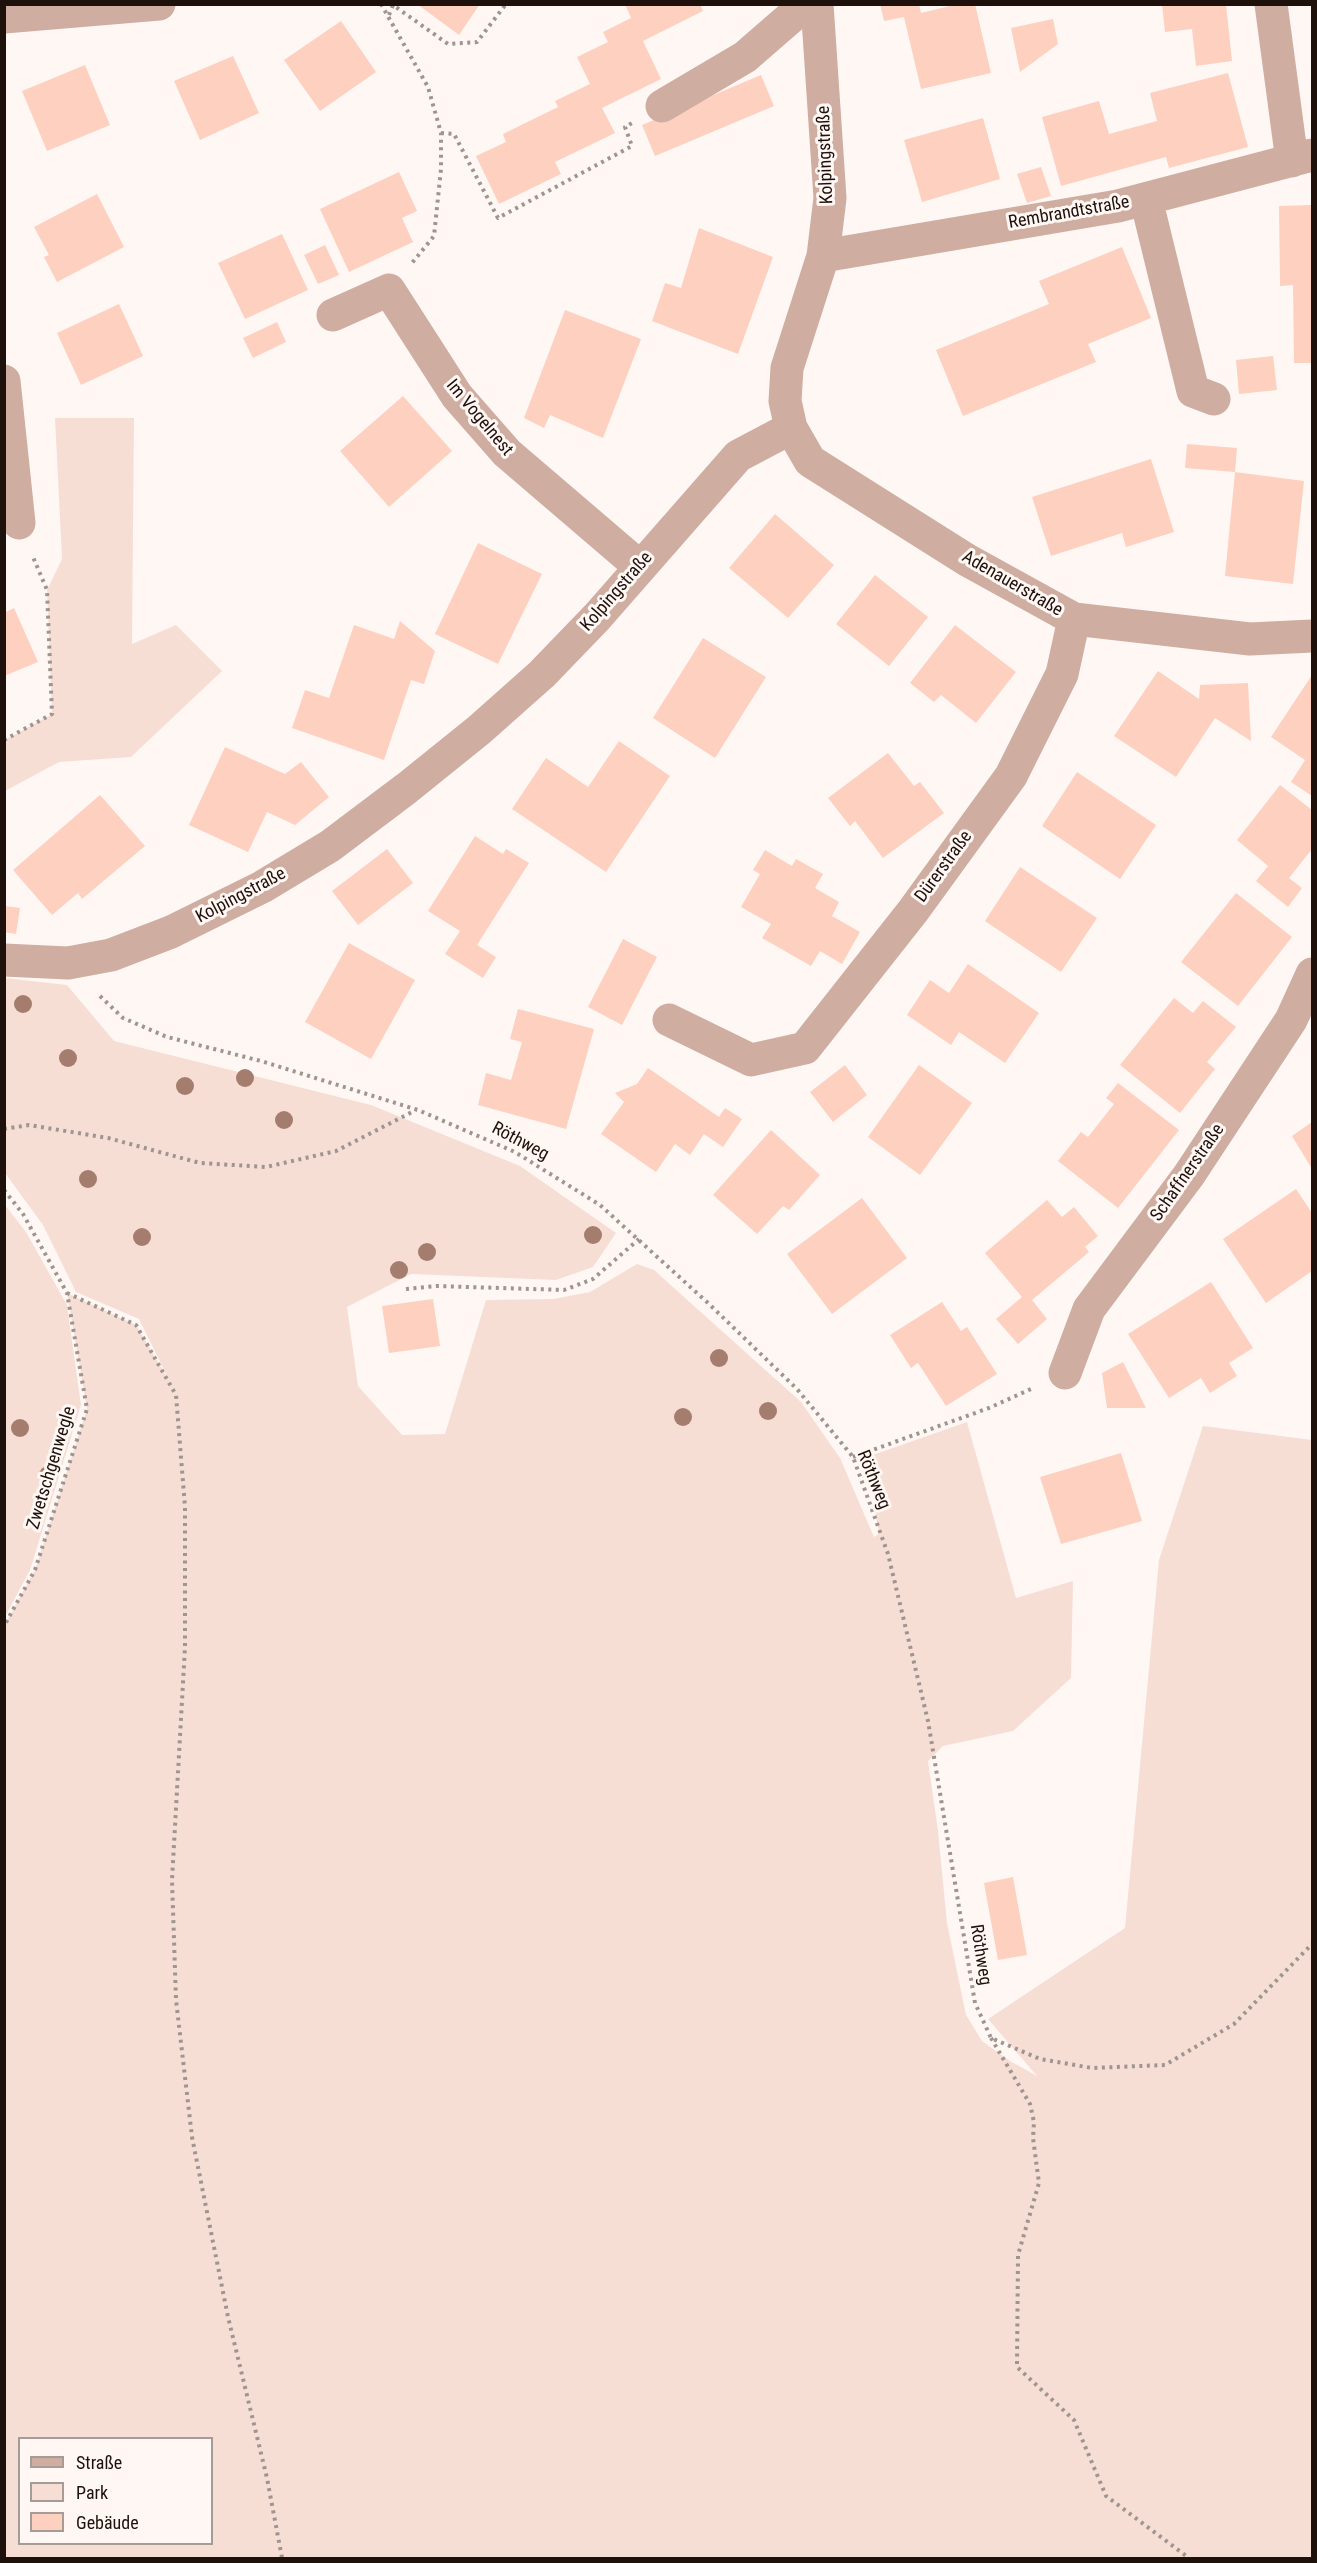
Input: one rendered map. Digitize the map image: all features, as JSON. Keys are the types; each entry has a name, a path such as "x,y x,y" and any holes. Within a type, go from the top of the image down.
{"street":[{"path":"4,17 159,4"},
{"path":"662,106 745,57 806,4"},
{"name":"Kolpingstraße","path":"4,960 68,963 111,955 171,932 262,887 330,846 416,781 542,674 597,617 639,566 738,456 791,428 785,401 788,368 823,256 831,198 817,4"},
{"path":"1271,4 1302,158"},
{"name":"Rembrandtstraße","path":"823,256 1106,208 1302,158"},
{"path":"1146,199 1193,391 1214,399"},
{"path":"333,315 389,290"},
{"name":"Im Vogelnest","path":"389,290 457,396 507,453 639,566"},
{"path":"4,381 18,523"},
{"name":"Adenauerstraße","path":"791,428 810,461 968,560 1074,620 1250,639 1312,636"},
{"name":"Dürerstraße","path":"669,1020 752,1060 805,1047 913,911 1011,776 1062,674 1074,620"},
{"name":"Schaffnerstraße","path":"1065,1373 1089,1309 1189,1175 1292,1020 1312,974"}],"path":[{"path":"381,4 428,87 441,133 441,169 434,236 389,290"},
{"path":"388,15 393,6 448,44 477,42 506,4"},
{"path":"441,133 454,134 498,218 632,146 626,127 662,106"},
{"path":"4,740 52,714 47,590 18,523"},
{"name":"Röthweg","path":"68,963 123,1018 167,1037 261,1061 418,1110 515,1152 600,1205 639,1239 796,1389 853,1457 888,1554 928,1721 975,2003 992,2038 1030,2104 1034,2121 1033,2138 1039,2183 1018,2255 1017,2367 1074,2420 1106,2496 1189,2559"},
{"path":"4,1128 29,1125 108,1138 200,1163 266,1167 336,1151 418,1110"},
{"name":"Zwetschgenwegle","path":"4,1190 23,1214 67,1293 87,1409 35,1570 4,1626"},
{"path":"406,1289 437,1286 564,1290 593,1279 639,1239"},
{"path":"67,1293 136,1325 176,1395 185,1518 185,1647 172,1880 176,2000 192,2137 228,2317 267,2478 282,2559"},
{"path":"853,1457 989,1408 1065,1373"},
{"path":"992,2038 1040,2059 1092,2068 1165,2065 1234,2024 1312,1944"}],"green space":[{"path":"55,418 134,418 132,644 176,625 222,671 131,757 59,762 5,791 5,740 52,714 47,590 62,559"},
{"path":"5,978 67,985 114,1041 371,1105 520,1166 616,1233 593,1267 556,1280 411,1274 347,1307 358,1386 402,1435 445,1434 486,1300 553,1299 590,1292 637,1264 654,1270 801,1402 840,1458 874,1537 879,1534 867,1457 967,1422 1016,1598 1073,1581 1071,1678 1013,1731 943,1746 928,1761 947,1923 966,2015 982,2041 1010,2061 1037,2076 988,2019 1125,1928 1159,1560 1203,1426 1312,1440 1312,2558 5,2558 4,1626 35,1570 87,1409 67,1293 136,1325 170,1382 139,1319 76,1292 43,1225 5,1173"},
{"path":"5,1205 26,1232 67,1305 81,1405 30,1570 5,1617"}],"building":[{"path":"417,4 480,4 459,35"},
{"path":"625,4 700,4 703,11 643,41 661,79 602,108 615,133 555,162 561,174 499,204 476,156 506,142 503,134 558,107 555,101 590,84 577,57 608,42 603,32 631,18"},
{"path":"880,4 919,4 921,13 958,4 975,4 991,73 921,89 904,17 884,21"},
{"path":"1162,4 1226,4 1232,61 1196,66 1192,29 1165,32"},
{"path":"1053,19 1058,44 1020,72 1011,28"},
{"path":"341,21 376,72 320,111 284,60"},
{"path":"233,56 259,113 200,140 174,81"},
{"path":"85,65 110,125 47,151 22,91"},
{"path":"1228,73 1248,147 1169,168 1166,157 1061,186 1042,117 1099,101 1109,134 1157,121 1150,93"},
{"path":"761,75 774,106 655,156 642,125"},
{"path":"983,118 1000,179 922,202 904,140"},
{"path":"1041,167 1051,196 1027,203 1017,174"},
{"path":"399,172 417,211 402,218 413,242 349,272 320,209"},
{"path":"97,194 124,247 57,282 44,257 49,255 34,227"},
{"path":"1312,205 1312,363 1294,363 1293,285 1280,286 1279,206"},
{"path":"699,228 773,257 738,354 652,321 665,283 681,288"},
{"path":"282,234 308,290 245,319 218,263"},
{"path":"325,245 339,275 318,284 304,255"},
{"path":"1122,247 1151,318 1088,344 1096,362 963,416 936,350 1049,304 1039,281"},
{"path":"119,304 143,356 81,385 57,333"},
{"path":"565,310 641,339 603,438 550,415 544,428 524,418"},
{"path":"277,322 286,342 253,358 243,338"},
{"path":"1273,356 1277,390 1239,394 1236,360"},
{"path":"403,396 452,451 389,507 340,451"},
{"path":"1187,444 1237,448 1235,472 1185,468"},
{"path":"1151,459 1174,532 1126,547 1122,533 1051,556 1032,497"},
{"path":"1235,472 1304,481 1293,584 1225,576"},
{"path":"775,514 834,565 788,618 729,568"},
{"path":"478,543 542,574 498,664 435,634"},
{"path":"875,575 928,617 889,666 836,624"},
{"path":"14,608 38,662 4,676 4,613"},
{"path":"400,621 435,651 424,684 411,680 384,760 292,728 305,690 329,698 354,625 394,639"},
{"path":"955,625 1016,672 976,723 941,695 934,702 910,683"},
{"path":"703,638 766,677 715,758 653,718"},
{"path":"1158,671 1199,699 1200,685 1248,683 1251,741 1215,718 1176,777 1114,736"},
{"path":"1312,675 1312,796 1291,782 1305,760 1271,737"},
{"path":"619,741 670,776 606,872 512,809 546,758 588,787"},
{"path":"225,747 285,774 301,762 329,797 295,825 267,812 248,852 189,825"},
{"path":"888,753 914,786 920,782 944,813 883,858 855,821 850,826 828,798"},
{"path":"1077,772 1156,825 1120,879 1042,826"},
{"path":"1280,785 1312,810 1312,849 1289,878 1302,888 1288,907 1256,881 1268,866 1237,840"},
{"path":"100,795 145,846 82,899 78,893 52,915 13,870"},
{"path":"475,836 503,854 506,849 529,863 477,945 496,957 483,978 445,954 460,931 428,911"},
{"path":"387,849 413,883 358,925 332,891"},
{"path":"765,850 792,866 796,859 823,874 815,888 839,902 832,916 860,932 842,964 820,951 811,966 762,938 771,924 741,907 760,874 753,870"},
{"path":"1020,867 1097,918 1061,972 985,921"},
{"path":"1236,893 1292,937 1238,1006 1181,962"},
{"path":"4,906 20,908 16,934 4,932"},
{"path":"623,939 657,957 622,1025 588,1007"},
{"path":"349,943 415,980 371,1059 305,1022"},
{"path":"968,964 1039,1013 1005,1063 959,1032 951,1045 907,1015 930,980 949,993"},
{"path":"1174,998 1193,1013 1203,1001 1236,1027 1207,1062 1215,1069 1180,1113 1120,1065"},
{"path":"518,1009 594,1029 566,1129 478,1105 486,1073 511,1080 522,1042 510,1039"},
{"path":"845,1065 867,1095 833,1122 810,1092"},
{"path":"919,1065 972,1103 920,1175 868,1137"},
{"path":"648,1068 719,1117 725,1108 742,1119 723,1147 704,1134 690,1155 675,1144 656,1172 601,1134 624,1102 615,1093 637,1084"},
{"path":"1118,1083 1179,1130 1118,1208 1058,1161 1081,1132 1088,1137 1114,1104 1106,1098"},
{"path":"1312,1122 1312,1169 1292,1136"},
{"path":"771,1130 820,1175 789,1210 783,1206 757,1234 713,1195"},
{"path":"1296,1189 1312,1213 1312,1271 1266,1303 1223,1239"},
{"path":"862,1198 907,1258 832,1314 787,1254"},
{"path":"1047,1200 1062,1217 1074,1207 1098,1236 1085,1247 1089,1252 1032,1300 1047,1319 1018,1344 996,1319 1022,1297 985,1253"},
{"path":"1211,1282 1253,1348 1229,1363 1237,1376 1210,1393 1201,1378 1169,1398 1128,1334"},
{"path":"433,1299 440,1346 389,1353 382,1306"},
{"path":"942,1302 961,1331 967,1327 997,1374 946,1406 918,1363 911,1368 890,1335"},
{"path":"1123,1362 1146,1408 1107,1408 1102,1373"},
{"path":"1121,1453 1142,1521 1061,1544 1040,1477"},
{"path":"1013,1877 1027,1955 998,1960 984,1883"}]}
